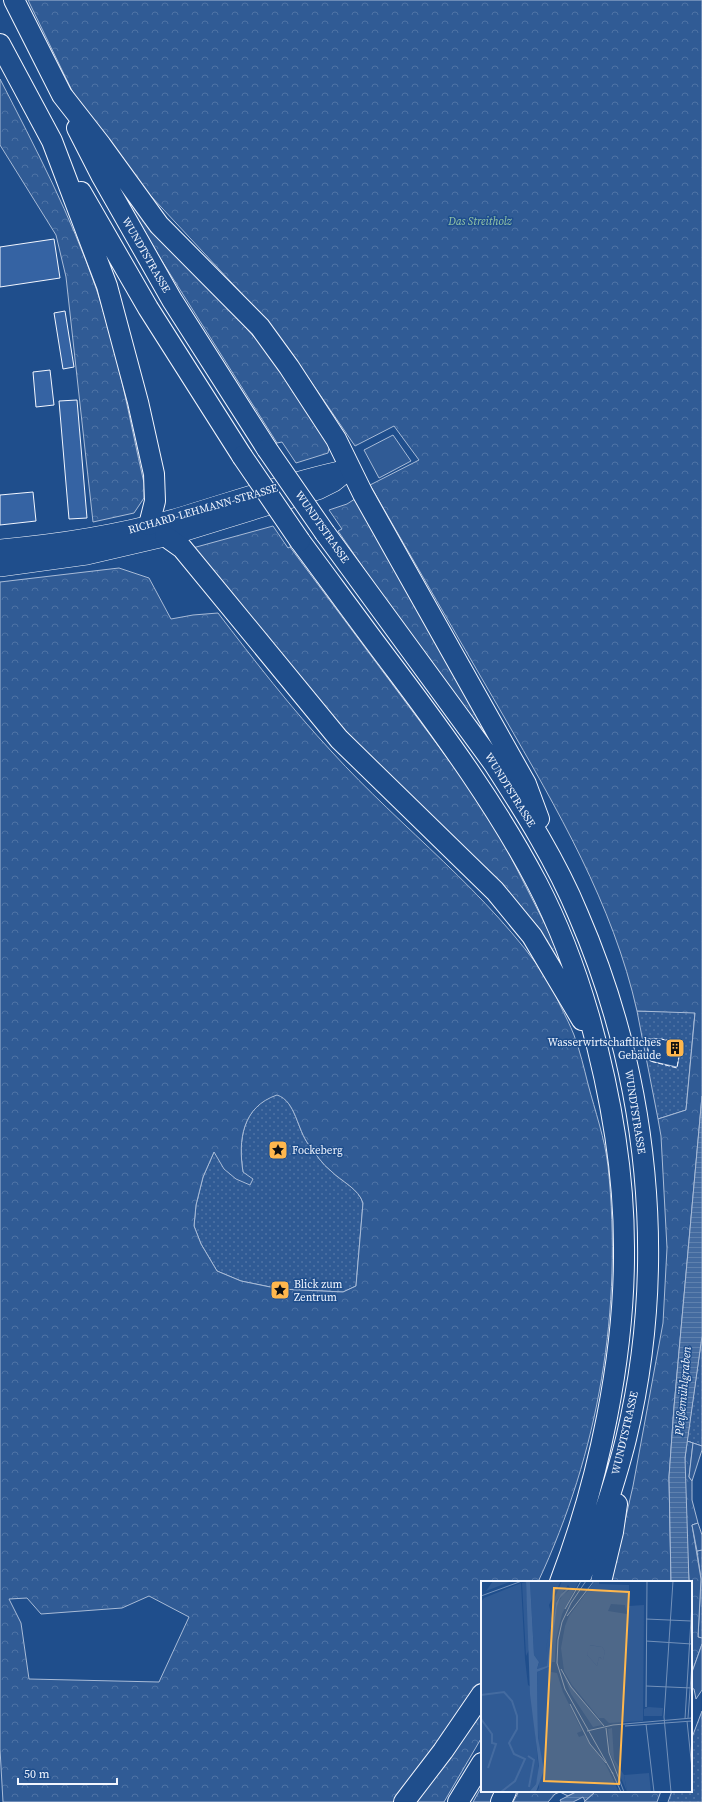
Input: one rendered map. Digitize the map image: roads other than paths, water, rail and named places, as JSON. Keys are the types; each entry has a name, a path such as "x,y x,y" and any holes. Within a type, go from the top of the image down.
{"highway":[{"path":"14,0 62,95 101,145 159,225 260,327 290,367 336,439 350,468 526,784 555,866"},
{"path":"0,44 52,141 107,286 138,402 154,474 155,501 149,525"},
{"name":"WUNDTSTRASSE","path":"62,95 101,175 149,260 207,356 267,449 325,533 494,764 518,802 555,866 578,912 608,991 629,1070 642,1150 646,1189 648,1253 645,1319 634,1401 626,1438 601,1525 579,1581"},
{"name":"WUNDTSTRASSE","path":"52,141 148,308 242,456 300,541 452,745 483,790 539,885 565,946 580,987 599,1051 609,1096 618,1152 624,1249 622,1300 612,1386 594,1476 573,1547 560,1581"},
{"path":"165,536 182,548 339,740 495,891 532,936 565,990 599,1051"},
{"path":"601,1581 613,1532 626,1438"},
{"path":"553,1581 573,1547"},
{"path":"404,1802 443,1751 481,1695"},
{"path":"458,1802 479,1766"},
{"path":"500,1802 505,1792"}],"main road":[{"name":"RICHARD-LEHMANN-STRASSE","path":"0,550 121,532 304,479 350,468"},
{"name":"RICHARD-LEHMANN-STRASSE","path":"0,567 87,555 165,536 318,490 334,482 350,468"}],"water":[{"name":"Pleißemühlgraben","path":"702,1096 702,1336 685,1458 689,1581 671,1581 669,1477"},
{"path":"576,1792 595,1792 585,1801 583,1797 573,1802 561,1802 560,1800"}],"place":[{"name":"Wasserwirtschaftliches Gebäude","path":"675,1048"},
{"name":"Fockeberg","path":"278,1150"},
{"name":"Blick zum Zentrum","path":"280,1290"}],"park label":[{"name":"Das Streitholz","path":"480,221"}]}
